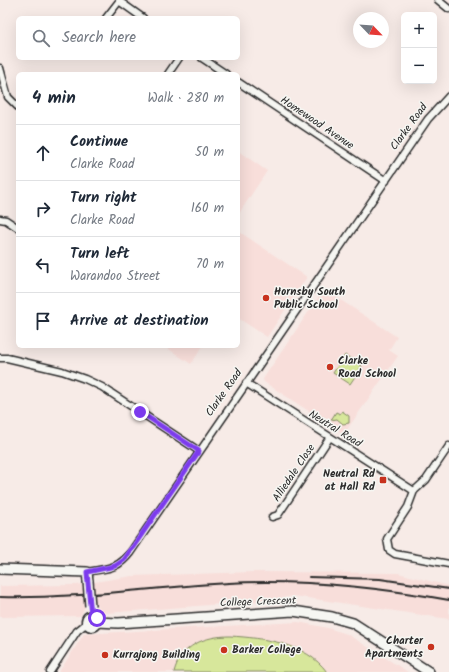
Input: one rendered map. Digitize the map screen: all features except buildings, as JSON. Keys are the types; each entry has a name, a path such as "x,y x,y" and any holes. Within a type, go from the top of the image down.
{"street":[{"path":"438,0 449,9"},
{"path":"108,16 119,1 140,16"},
{"path":"169,72 178,60"},
{"path":"205,60 223,72"},
{"path":"0,68 8,97 16,105"},
{"name":"Homewood Avenue","path":"240,83 386,181"},
{"name":"Clarke Road","path":"87,572 115,566 124,560 428,119 449,96"},
{"path":"0,219 6,220 16,227"},
{"path":"0,358 7,358 85,379 102,387 199,451"},
{"name":"Neutral Road","path":"246,383 414,491"},
{"name":"Alliedale Close","path":"272,517 278,515 330,437"},
{"path":"449,446 426,480 414,491 408,507 387,539 389,550 406,557 449,564"},
{"path":"0,569 87,572 91,611 97,618 97,622"},
{"path":"50,672 77,631 87,623 86,619 91,611"},
{"name":"College Crescent","path":"87,623 93,626 97,622 118,624 293,611 332,617 353,623 429,672"}],"shaded area":[{"path":"240,152 267,171 240,212"},
{"name":"Hornsby South Public School","path":"240,232 307,277 267,337 240,319"},
{"name":"Clarke Road School","path":"324,289 397,337 389,350 398,356 344,434 264,382 263,379"},
{"path":"167,348 202,348 191,364"},
{"path":"254,572 398,573 449,586 449,619 294,596 260,601 107,613 101,611 98,606 86,603 81,616 0,617 0,586 76,585 132,576"},
{"name":"Barker College","path":"298,622 328,628 347,634 408,672 59,672 84,634"}],"green space":[{"path":"345,355 362,366 350,384 333,373"},
{"path":"342,411 349,416 349,423 343,424 337,419 331,420 336,412 340,414"},
{"path":"221,636 257,638 296,648 308,654 327,672 174,672 182,655 195,644 203,640"}],"railway":[{"path":"309,577 380,579 449,589"},
{"path":"0,597 86,595 229,583 285,582 340,585 394,591 449,600"}],"place":[{"name":"Hornsby South Public School","path":"266,298"},
{"name":"Clarke Road School","path":"330,367"},
{"name":"Neutral Rd at Hall Rd","path":"383,480"},
{"name":"Charter Apartments","path":"431,647"},
{"name":"Barker College","path":"224,650"},
{"name":"Kurrajong Building","path":"105,655"}],"route":[{"path":"97,618 91,615 87,572 121,564 199,451 140,412"}]}
